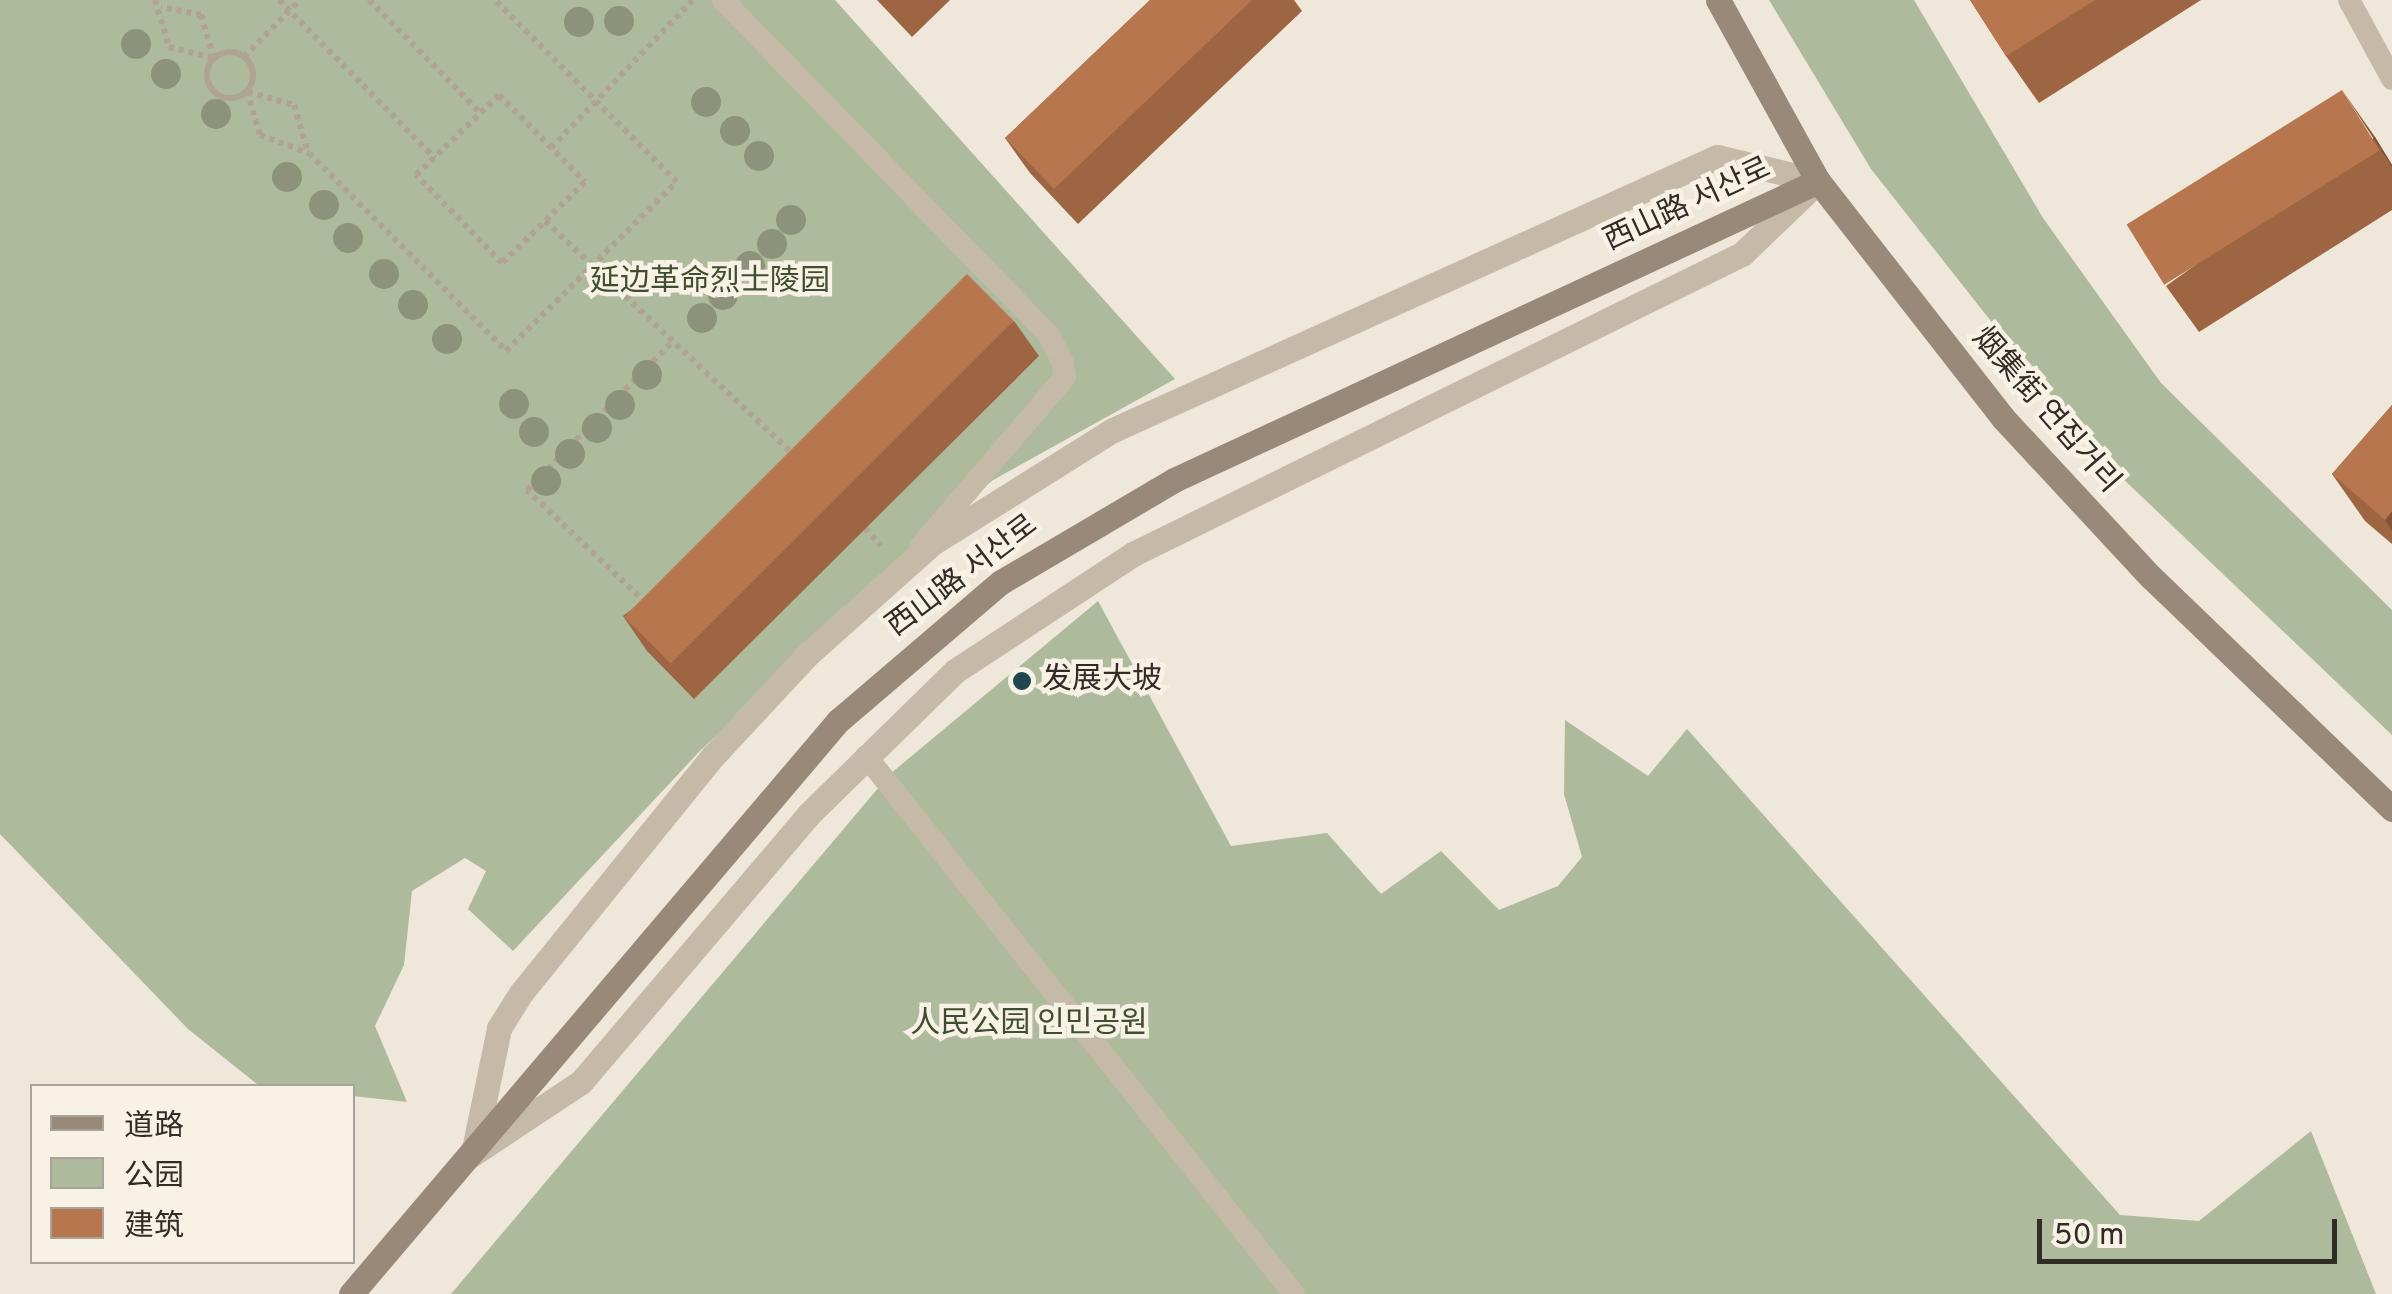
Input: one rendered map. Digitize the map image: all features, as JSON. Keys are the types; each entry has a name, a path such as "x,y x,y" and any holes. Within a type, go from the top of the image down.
{"street":[{"name":"烟集街 연집거리","path":"1718,0 1818,180 2025,442 2392,809"},
{"path":"473,1154 500,1028 521,993 714,754 902,569 1113,430 1716,156 1818,180"},
{"path":"473,1154 581,1082 866,756 955,671 1038,611 1132,554 1742,254 1818,180"},
{"name":"西山路 서산로","path":"351,1294 838,721 1001,582 1174,480 1818,180"}],"lane":[{"path":"723,0 1049,336 1063,363 1066,377 902,569"},
{"path":"2349,0 2392,78"},
{"path":"866,756 1294,1294"}],"path":[{"path":"155,0 161,7 169,47 214,58 244,56 300,0"},
{"path":"280,0 435,158"},
{"path":"368,0 481,113"},
{"path":"247,91 260,135 308,154 506,351 677,182 495,0"},
{"path":"551,148 692,0"},
{"path":"161,7 201,15 214,58 214,92 234,99 247,91 253,78 244,56"},
{"path":"247,91 294,105 308,154"},
{"path":"500,95 551,148 584,182 502,263 416,175 500,95"},
{"path":"545,220 807,466"},
{"path":"659,616 526,490 673,341"}],"green space":[{"name":"延边革命烈士陵园","path":"0,0 835,0 1175,379 993,480 923,535 698,753 513,951 468,909 486,871 465,858 412,891 404,965 375,1026 407,1102 355,1096 355,1084 257,1084 188,1029 0,834"},
{"path":"1769,0 1914,0 2043,218 2161,383 2392,610 2392,735 2118,474 2031,372 1871,169"},
{"name":"人民公园 인민공원","path":"1098,601 1231,846 1327,833 1381,894 1441,851 1499,910 1558,886 1582,857 1564,794 1565,720 1648,776 1687,729 2120,1215 2199,1221 2311,1131 2376,1294 451,1294 890,774"}],"building":[{"path":"1150,0 1252,0 1054,189 1005,138"},
{"path":"1970,0 2095,0 2006,56"},
{"path":"2342,90 2380,150 2164,285 2127,225"},
{"path":"967,274 1014,321 671,664 624,617"},
{"path":"2392,405 2392,511 2385,520 2332,474"}],"place":[{"name":"发展大坡","path":"1022,681"}]}
